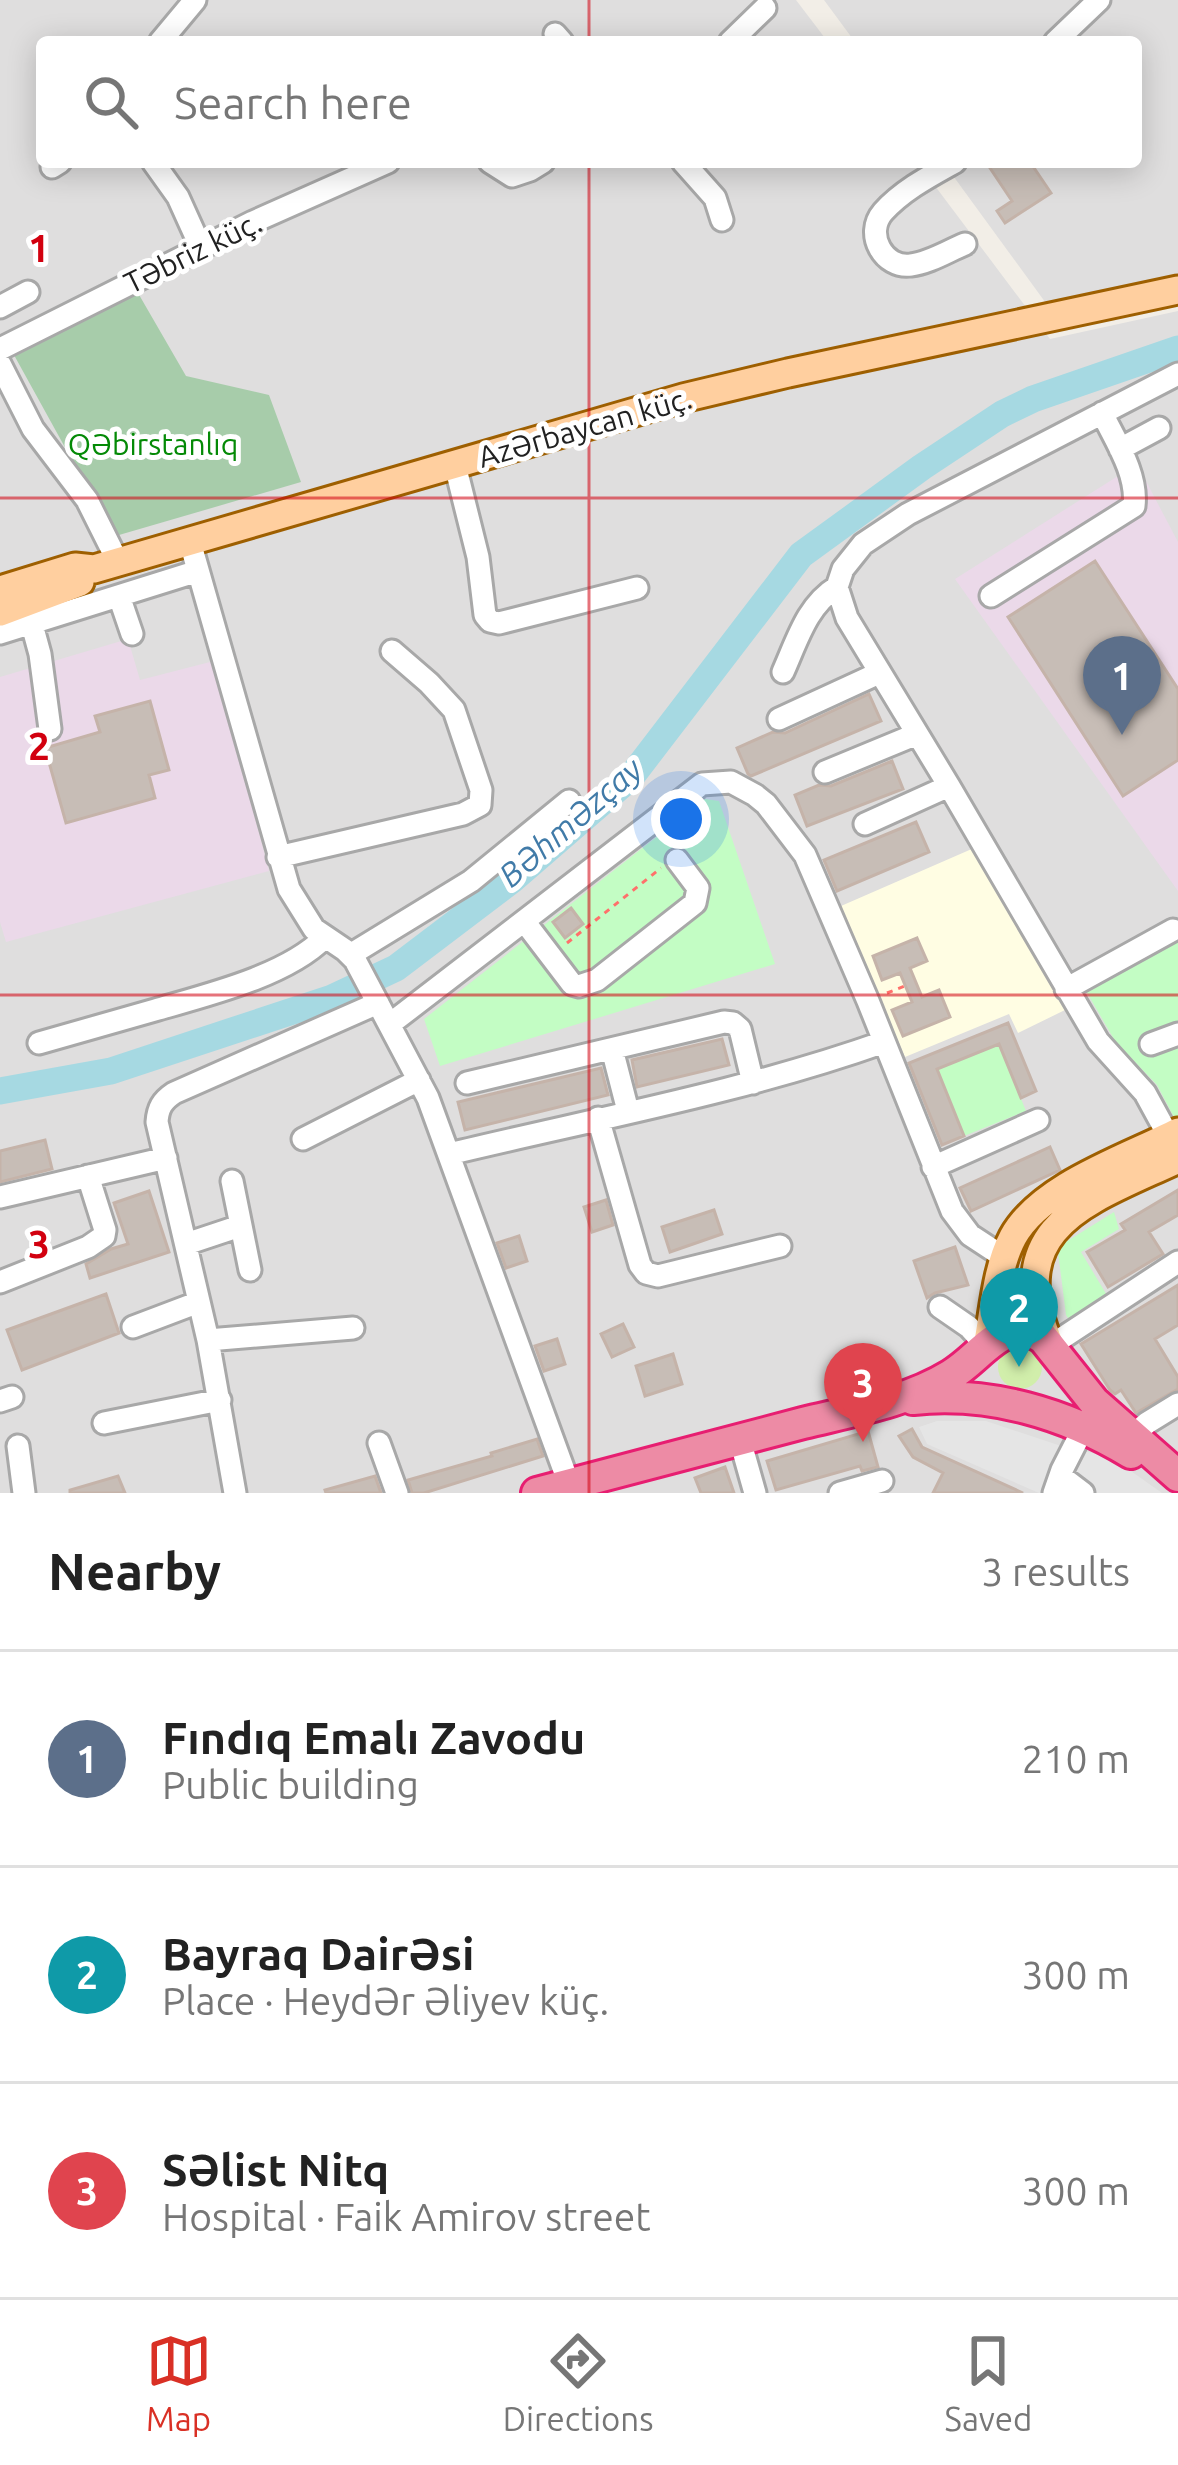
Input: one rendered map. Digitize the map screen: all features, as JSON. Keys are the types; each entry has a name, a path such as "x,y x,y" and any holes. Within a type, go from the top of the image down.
{"highway":[{"path":"537,1493 590,1485 884,1402 947,1378 1013,1330 1034,1332 1050,1346 1094,1402 1178,1479"},
{"path":"884,1402 951,1397 1014,1404 1035,1401 1051,1387 1057,1366 1050,1346"},
{"path":"987,1347 981,1367 995,1396 1084,1427 1178,1479"}],"main road":[{"name":"Azərbaycan küç.","path":"0,590 75,568 106,566 683,398 1178,290"},
{"path":"19,613 106,566"},
{"path":"987,1347 1005,1258 1025,1220 1058,1191 1175,1143"},
{"path":"1050,1346 1035,1286 1042,1247 1072,1211 1175,1143"}],"street":[{"path":"165,36 195,0"},
{"path":"1061,36 1099,0"},
{"path":"736,36 765,8"},
{"path":"157,168 178,197 201,248"},
{"name":"Təbriz küç.","path":"0,349 375,168"},
{"path":"499,168 512,176 533,168"},
{"path":"688,168 715,198 722,220"},
{"path":"944,168 916,184 882,214 874,228 875,239 888,259 901,266 917,265 965,244"},
{"path":"0,307 28,292"},
{"path":"0,364 33,429 87,500 106,566"},
{"path":"783,672 814,606 837,587 850,558 863,544 895,522 1178,374"},
{"path":"991,596 1134,506 1136,495 1102,413"},
{"path":"1120,449 1159,428"},
{"path":"455,465 490,621 637,588"},
{"path":"190,542 289,890 304,917 352,957 419,1080 590,1485"},
{"path":"0,633 19,613 119,596 198,571"},
{"path":"837,587 847,618 1066,989 1108,1055 1154,1106 1175,1143"},
{"path":"119,596 132,634"},
{"path":"19,613 40,654 50,729"},
{"path":"278,857 463,814 480,805 481,790 454,710 392,651"},
{"path":"779,719 879,673"},
{"path":"825,772 917,734"},
{"path":"390,1024 702,784 731,782 766,804 819,882 933,1167 962,1227 1005,1258"},
{"path":"865,824 949,786"},
{"path":"352,957 471,881 568,802"},
{"path":"524,921 572,984 597,980 695,903 698,888 669,864"},
{"path":"1066,989 1173,930"},
{"path":"39,1043 217,992 292,962 324,938"},
{"path":"235,1493 208,1340 158,1111 174,1093 376,999"},
{"path":"466,1082 724,1022 740,1029 753,1082"},
{"path":"1151,1044 1178,1034"},
{"path":"448,1154 824,1064 884,1042"},
{"path":"612,1048 628,1112"},
{"path":"303,1139 419,1080"},
{"path":"598,1118 646,1273 658,1276 780,1246"},
{"path":"933,1167 1038,1120"},
{"path":"0,1197 166,1159"},
{"path":"0,1282 104,1236 88,1176"},
{"path":"232,1181 250,1270"},
{"path":"186,1244 240,1226"},
{"path":"1050,1346 1178,1262"},
{"path":"133,1327 199,1303"},
{"path":"940,1307 987,1347"},
{"path":"208,1340 353,1328"},
{"path":"104,1423 220,1400"},
{"path":"1132,1436 1178,1404"},
{"path":"1083,1493 1058,1485 1084,1427"},
{"path":"740,1440 755,1493"},
{"path":"379,1443 397,1493"},
{"path":"18,1445 24,1493"},
{"path":"840,1493 882,1480"}],"path":[{"path":"552,956 669,864"},
{"path":"868,1001 904,986"}],"shaded area":[{"path":"0,0 796,0 823,36 36,36 36,168 922,168 1050,339 1178,311 1178,1493 0,1493"},
{"path":"824,0 1178,0 1178,281 1048,306 947,168 1142,168 1142,36 851,36"},
{"path":"1137,464 1178,542 1178,891 955,579"},
{"path":"128,639 140,680 214,661 269,871 6,942 0,922 0,677"},
{"path":"974,848 1065,1010 1018,1033 1009,1014 905,1057 841,906"},
{"path":"937,1421 986,1421 1064,1447 1044,1493 1039,1493 927,1444 919,1427"},
{"path":"1083,1451 1111,1457 1162,1493 1064,1493"}],"green space":[{"name":"Qəbirstanlıq","path":"138,293 186,376 269,395 301,482 119,535 14,355"},
{"path":"705,799 719,801 775,964 440,1066 424,1019"},
{"path":"1178,940 1176,1121 1157,1085 1115,1041 1086,991"},
{"path":"999,1044 1026,1111 964,1136 937,1069"},
{"path":"1114,1212 1119,1229 1081,1252 1111,1302 1070,1321 1058,1252 1061,1245"},
{"path":"1020,1345 1035,1352 1042,1367 1035,1382 1020,1389 1005,1382 998,1367 1005,1352"}],"building":[{"path":"990,168 1034,168 1051,193 1005,223 997,211 1012,201"},
{"path":"1095,561 1178,689 1178,760 1123,796 1008,617"},
{"path":"869,694 881,721 748,774 737,748 773,732 785,733"},
{"path":"150,701 169,770 149,775 155,798 66,823 45,748 100,732 95,716"},
{"path":"892,761 903,789 807,826 795,795"},
{"path":"916,822 929,852 837,891 824,860"},
{"path":"571,908 583,924 565,938 553,922"},
{"path":"917,938 927,961 910,968 922,997 939,990 950,1017 903,1036 892,1010 912,1002 900,973 882,980 873,956"},
{"path":"1008,1023 1036,1091 1021,1098 999,1044 937,1069 964,1136 942,1145 909,1063"},
{"path":"722,1039 729,1065 637,1087 632,1060"},
{"path":"601,1068 608,1095 465,1130 458,1102"},
{"path":"45,1140 52,1169 0,1182 0,1151"},
{"path":"1050,1147 1060,1170 971,1211 960,1188"},
{"path":"1178,1190 1178,1215 1149,1232 1163,1254 1108,1287 1087,1252 1125,1230 1121,1224"},
{"path":"149,1191 169,1252 90,1278 86,1264 128,1244 114,1203"},
{"path":"606,1200 613,1225 592,1232 584,1207"},
{"path":"714,1210 722,1234 670,1252 662,1227"},
{"path":"519,1236 527,1261 506,1268 497,1243"},
{"path":"955,1247 968,1285 927,1298 914,1261"},
{"path":"1178,1285 1178,1325 1155,1339 1178,1377 1178,1389 1136,1413 1121,1390 1115,1394 1110,1390 1081,1344"},
{"path":"106,1294 119,1333 22,1370 7,1330"},
{"path":"623,1324 634,1347 612,1357 601,1334"},
{"path":"557,1339 565,1364 544,1371 535,1346"},
{"path":"673,1354 682,1384 645,1396 636,1366"},
{"path":"912,1429 922,1447 1023,1493 933,1493 943,1473 913,1457 899,1436"},
{"path":"868,1431 878,1467 862,1471 860,1466 776,1490 767,1461"},
{"path":"537,1439 543,1456 412,1493 408,1480"},
{"path":"725,1467 734,1493 701,1493 695,1478"},
{"path":"118,1476 125,1493 70,1493 70,1490"},
{"path":"375,1476 381,1493 325,1490"}],"waterway":[{"name":"Bəhməzçay","path":"0,1091 111,1071 332,998 396,968 512,880 631,777 801,555 1002,414 1178,349"}],"place":[{"name":"Fındıq Emalı Zavodu","path":"1122,735"},
{"name":"Bayraq Dairəsi","path":"1019,1367"},
{"name":"Səlist Nitq","path":"863,1442"}]}
